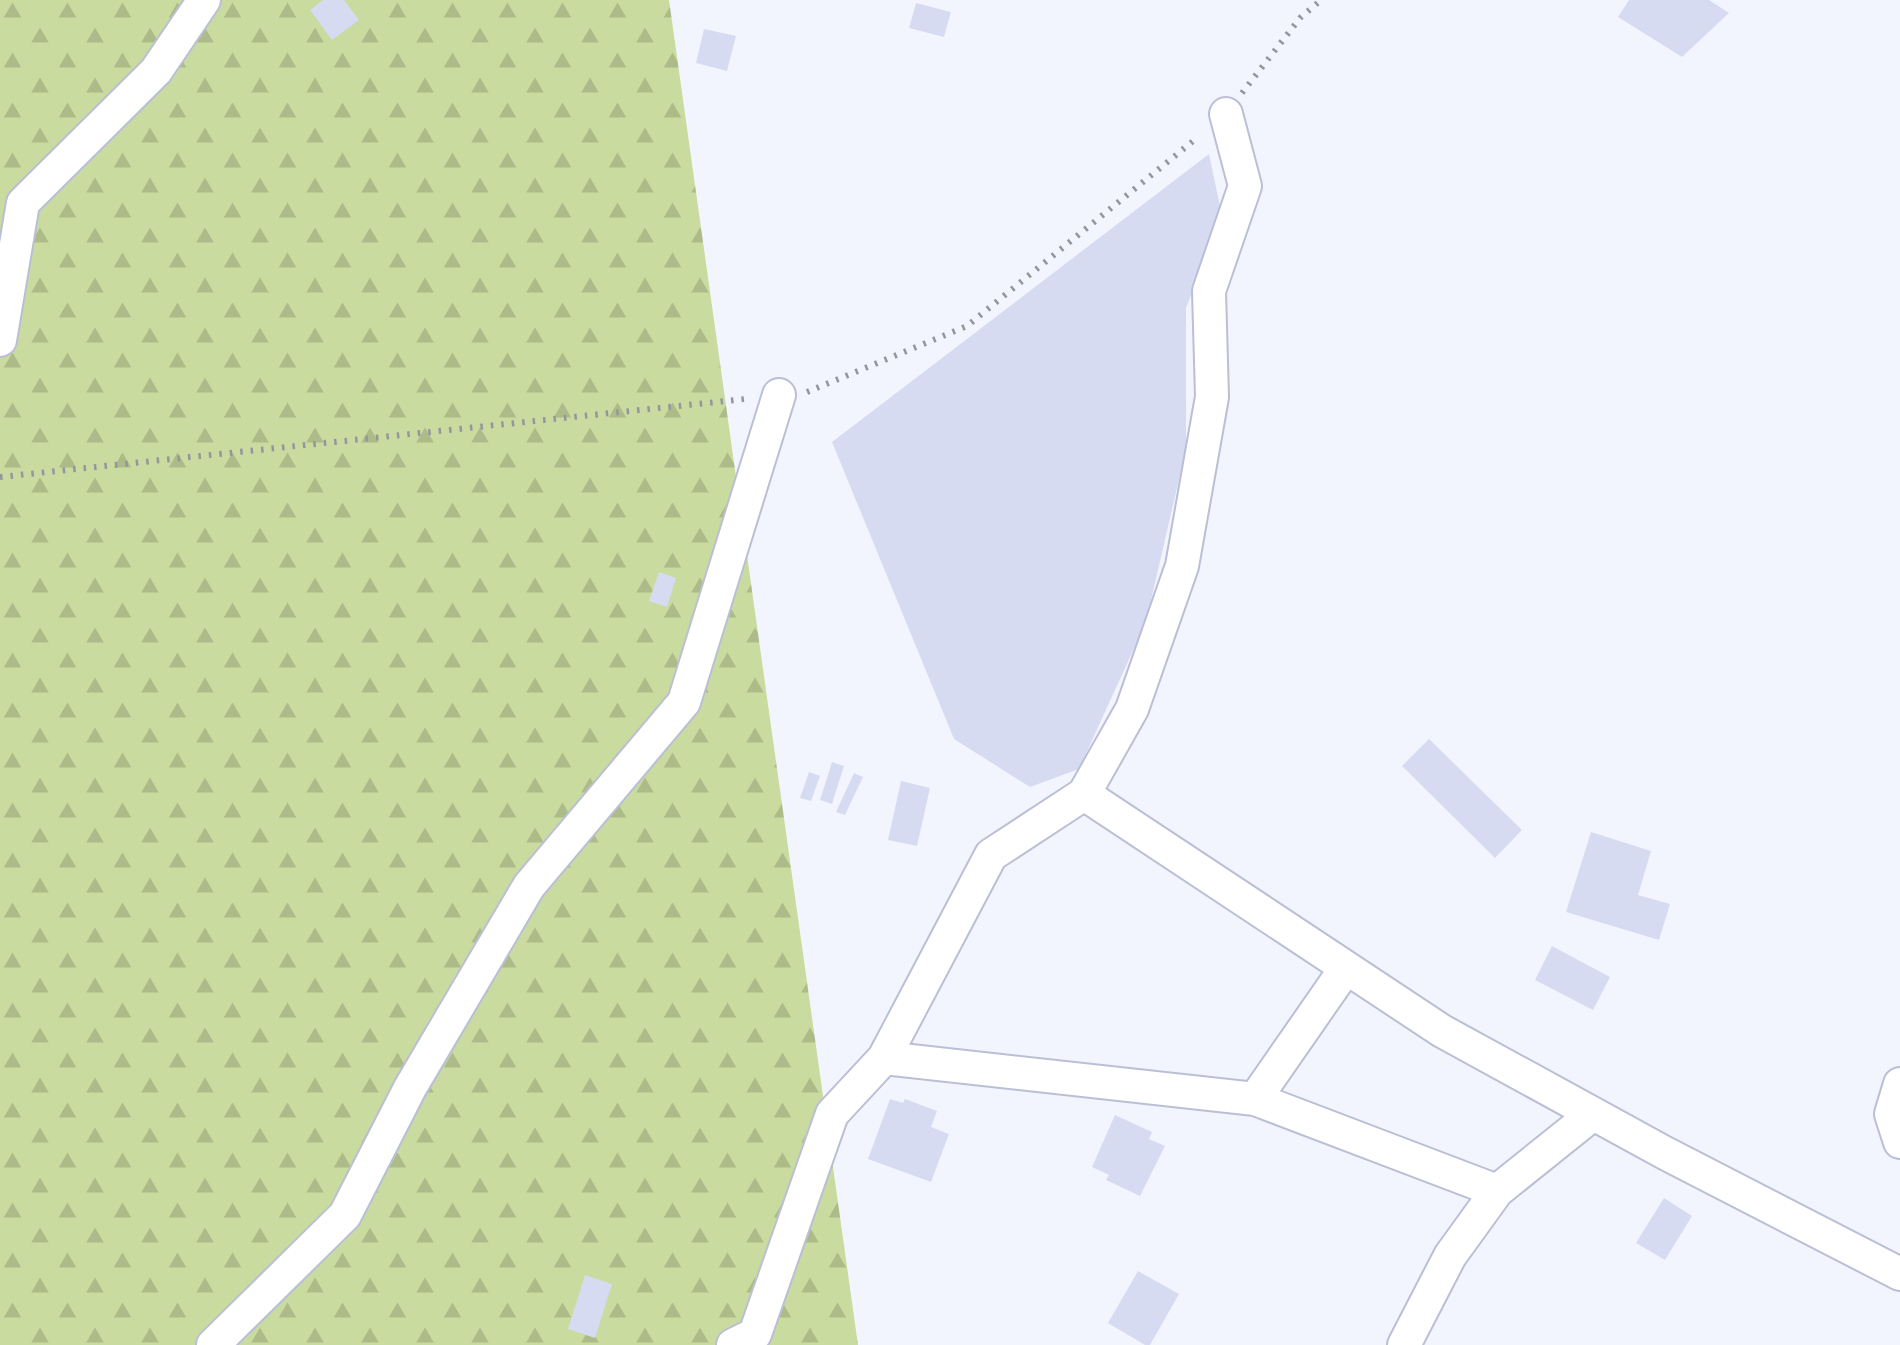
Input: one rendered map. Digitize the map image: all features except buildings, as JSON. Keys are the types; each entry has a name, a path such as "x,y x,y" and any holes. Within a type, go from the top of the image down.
{"street":[{"path":"0,340 11,208 156,71 204,0"},
{"path":"733,1345 755,1334 832,1114 884,1058 990,854 1084,794 1132,709 1182,566 1212,397 1209,291 1245,186 1226,114"},
{"path":"214,1345 345,1215 410,1088 528,886 684,702 779,395"},
{"path":"1084,794 1442,1031 1665,1154 1900,1274"},
{"path":"1255,1099 1346,968"},
{"path":"884,1058 1255,1099 1496,1191"},
{"path":"1900,1084 1891,1114 1900,1142"},
{"path":"1404,1345 1450,1256 1496,1191 1592,1114"}],"path":[{"path":"0,477 808,392 967,326 1226,114 1300,18 1321,0"}],"green space":[{"path":"0,0 669,0 858,1345 0,1345"}]}
